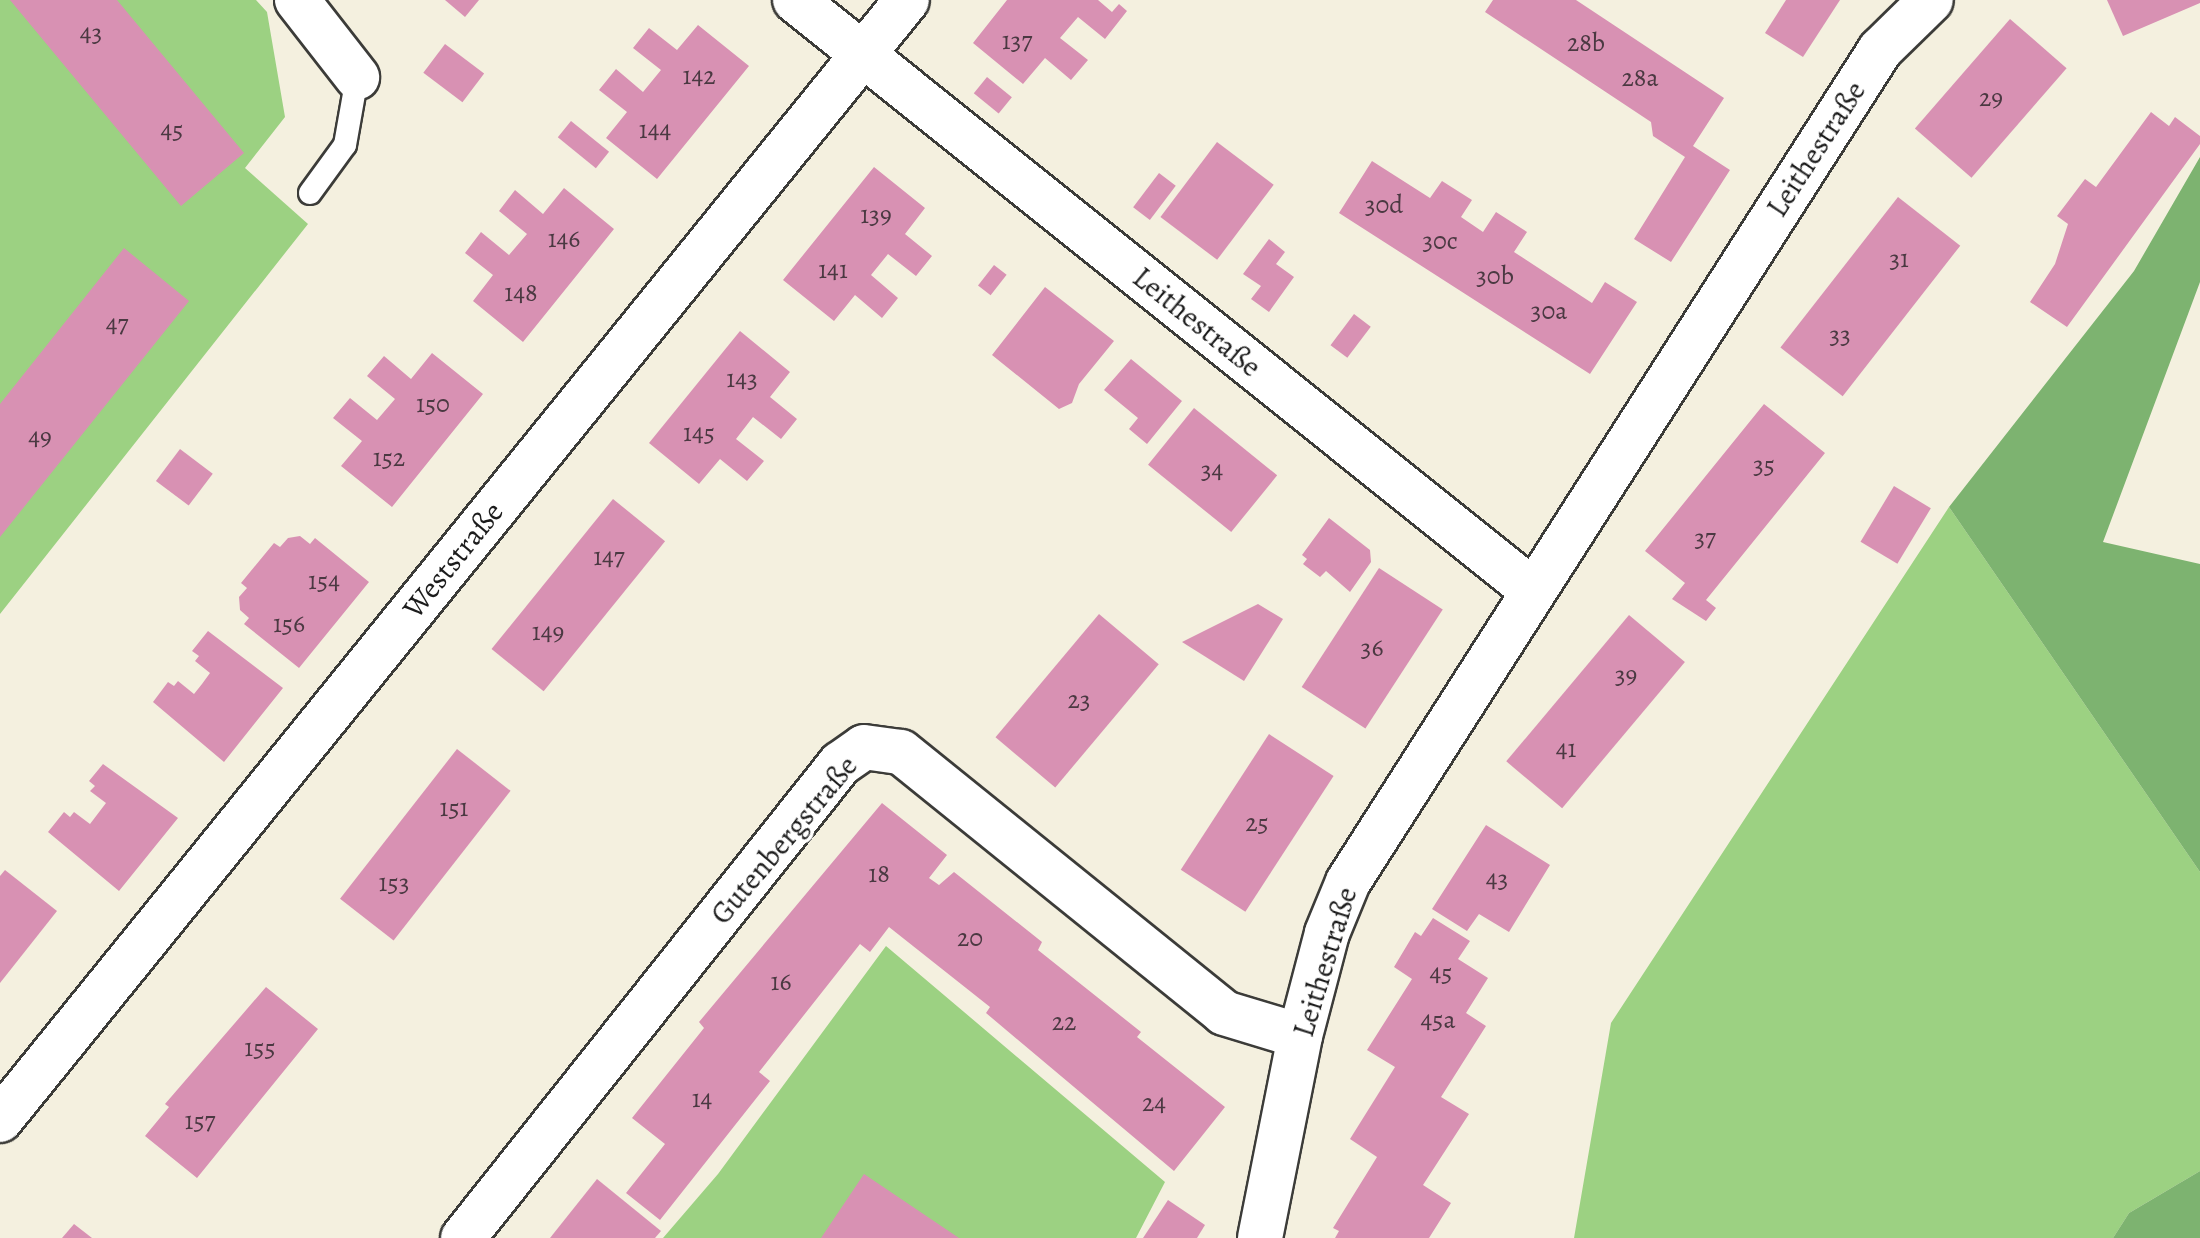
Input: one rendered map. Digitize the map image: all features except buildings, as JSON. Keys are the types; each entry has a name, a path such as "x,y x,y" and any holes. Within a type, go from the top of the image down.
{"street":[{"path":"297,0 357,77"},
{"name":"Leithestraße","path":"795,0 1532,590"},
{"name":"Weststraße","path":"0,1120 907,0"},
{"name":"Leithestraße","path":"1260,1238 1300,1036 1327,933 1348,882 1880,50 1931,0"},
{"name":"Gutenbergstraße","path":"463,1238 840,764 864,747 901,752 1224,1013 1300,1036"}],"lane":[{"path":"310,193 345,145 357,77"}],"green space":[{"path":"0,0 256,0 267,12 285,117 245,168 308,224 0,614"},
{"path":"2200,157 2200,282 2103,542 2200,564 2200,872 1949,507 2134,271"},
{"path":"1949,507 2200,872 2200,1171 2129,1213 2113,1238 1574,1238 1611,1023"},
{"path":"886,946 1165,1182 1136,1238 663,1238 718,1174"},
{"path":"2200,1171 2200,1238 2113,1238 2129,1213"}]}
